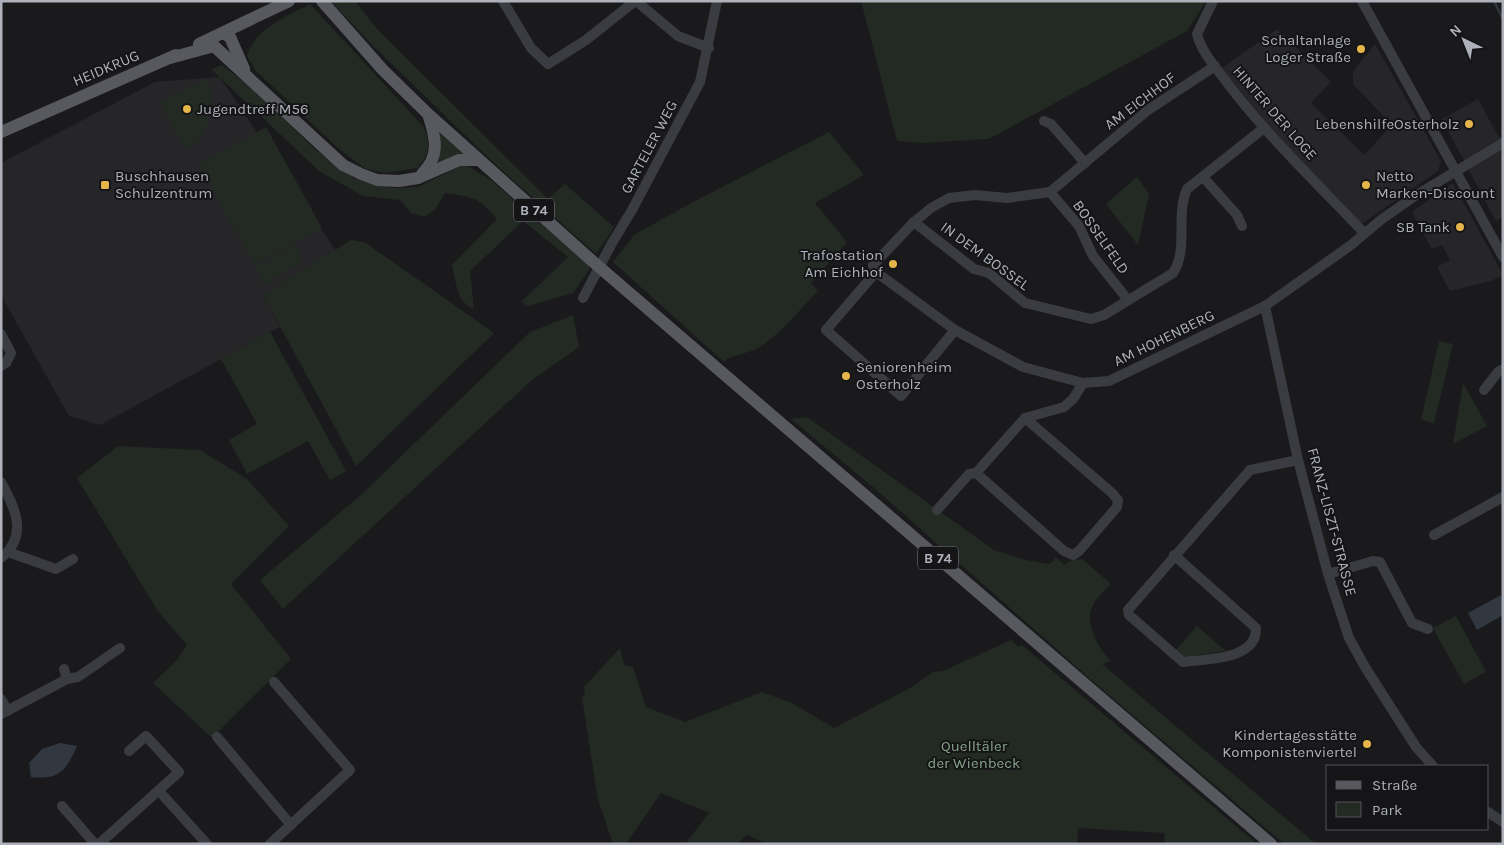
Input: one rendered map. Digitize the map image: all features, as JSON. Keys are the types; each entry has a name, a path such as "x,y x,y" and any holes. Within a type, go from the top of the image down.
{"main road":[{"name":"HEIDKRUG","path":"1,132 170,58 289,1"},
{"name":"B 74","path":"323,3 382,70 428,114 590,259 1271,844"},
{"path":"233,43 241,24"},
{"path":"220,49 223,33 230,37 246,74"},
{"path":"170,58 214,46 220,49 343,165 377,180 399,181 418,178 459,160 479,160"},
{"path":"418,178 429,167 437,147 428,114"}],"street":[{"path":"504,1 531,48 548,64 586,40 635,1 678,36 709,48"},
{"name":"GARTELER WEG","path":"582,298 632,210 700,82 718,1"},
{"name":"HINTER DER LOGE","path":"1213,1 1197,34 1200,44 1264,128 1364,233"},
{"path":"1362,1 1503,257"},
{"name":"AM EICHHOF","path":"1050,192 1148,110 1215,66"},
{"path":"1044,121 1051,124 1085,162"},
{"name":"IN DEM BOSSEL","path":"914,222 974,269 989,273 1025,303 1091,319 1104,315 1173,273 1180,262 1182,201 1187,189 1264,128"},
{"name":"AM HOHENBERG","path":"875,268 955,330 1023,367 1083,383 1109,381 1265,306 1351,246 1364,233 1456,170 1503,143"},
{"path":"1203,176 1237,215 1242,226"},
{"path":"955,330 900,396 826,330 914,222 949,198 975,195 1007,198 1050,192"},
{"name":"BOSSELFELD","path":"1050,192 1079,226 1093,256 1128,300"},
{"name":"FRANZ-LISZT-STRASSE","path":"1265,306 1298,460 1328,574 1349,638 1406,733 1419,752 1432,765"},
{"path":"1,334 11,352 6,363 1,366"},
{"path":"1484,390 1498,372 1503,369"},
{"path":"937,510 969,474 976,473 1025,418 1064,407 1073,399 1083,383"},
{"path":"976,473 1064,551 1073,555 1079,551 1118,506 1118,500 1025,418"},
{"path":"1174,556 1256,628 1256,639 1249,648 1223,656 1183,662 1129,615 1128,610 1174,556 1250,470 1298,460"},
{"path":"1,482 12,501 19,522 5,555 56,569 73,559"},
{"path":"1434,535 1503,497"},
{"path":"1328,574 1373,561 1380,562 1412,623 1428,629"},
{"path":"1,700 5,713 65,674 78,677 120,648"},
{"path":"270,844 350,770 274,682"},
{"path":"62,806 97,844 179,772 146,736 129,751"},
{"path":"217,736 291,825"},
{"path":"159,791 207,844"},
{"path":"1489,813 1503,822"}],"shaded area":[{"path":"1277,29 1331,82 1311,103 1364,155 1392,125 1353,84 1353,71 1375,44 1441,161 1438,171 1360,225 1266,124 1222,68"},
{"path":"220,77 336,251 263,295 280,327 100,425 69,416 1,295 1,163 155,82"},
{"path":"1478,99 1497,134 1503,140 1503,217 1496,221 1442,119"},
{"path":"1453,184 1460,196 1503,275 1491,281 1450,291 1437,267 1450,260 1442,245 1432,249 1412,212"},
{"path":"1501,595 1503,615 1477,630 1468,613"},
{"path":"60,743 77,746 65,768 55,775 48,777 31,777 29,763 42,749"}],"green space":[{"path":"331,1 355,1 377,29 548,199 565,184 614,227 596,254 493,162 371,44"},
{"path":"861,1 1206,1 1187,31 989,139 922,143 897,141"},
{"path":"310,4 423,126 428,148 425,158 418,168 384,173 364,168 338,148 256,71 247,56 257,38 272,24"},
{"path":"222,65 254,90 316,150 353,178 373,185 397,188 418,187 462,165 471,168 492,181 591,267 573,293 528,306 521,302 568,257 523,221 470,271 474,309 468,306 460,296 452,265 497,219 485,206 469,197 445,193 435,210 424,217 411,213 400,200 363,196 319,171 211,69"},
{"name":"Jugendtreff M56","path":"208,80 211,100 209,119 201,137 186,151 159,102 196,83"},
{"path":"266,127 322,228 254,265 199,164"},
{"path":"829,132 864,175 815,203 847,242 811,283 818,291 781,330 765,344 724,362 613,262 634,235 691,203"},
{"path":"441,134 465,155 432,167 439,135"},
{"path":"1137,177 1149,194 1138,245 1106,204"},
{"path":"351,240 366,243 494,333 356,466 263,295"},
{"path":"295,245 303,261 264,285 255,268"},
{"path":"573,315 579,347 531,381 283,609 260,580 361,495 530,332"},
{"path":"270,332 346,471 330,480 308,441 247,474 229,440 257,424 221,359"},
{"path":"1439,341 1453,344 1434,423 1421,420"},
{"path":"1463,383 1487,426 1453,444"},
{"path":"807,417 994,550 1026,560 1050,564 1056,557 1064,565 1069,561 1082,559 1111,584 1097,599 1090,612 1091,627 1097,642 1111,661 1102,664 1316,844 1284,844 1088,677 873,487 791,419"},
{"path":"118,446 200,450 247,479 289,526 231,584 291,659 212,738 153,683 176,661 187,645 157,610 77,478"},
{"path":"1456,616 1486,672 1464,684 1433,628"},
{"path":"1197,626 1226,651 1185,657 1176,650"},
{"name":"Quelltäler der Wienbeck","path":"1011,640 1018,647 1022,645 1257,844 1165,844 1164,833 1078,828 1077,844 768,844 747,835 737,844 685,844 709,813 661,793 626,844 613,844 598,800 582,698 585,694 584,687 620,648 624,665 633,667 646,707 685,722 762,692 792,703 834,728 912,687 933,672 943,671"}],"waterway":[{"path":"1494,1 1503,19"}],"place":[{"name":"Schaltanlage Loger Straße","path":"1361,49"},
{"name":"Jugendtreff M56","path":"187,109"},
{"name":"LebenshilfeOsterholz","path":"1469,124"},
{"name":"Buschhausen Schulzentrum","path":"105,185"},
{"name":"Netto Marken-Discount","path":"1366,185"},
{"name":"SB Tank","path":"1460,227"},
{"name":"Trafostation Am Eichhof","path":"893,264"},
{"name":"Seniorenheim Osterholz","path":"846,376"},
{"name":"Kindertagesstätte Komponistenviertel","path":"1367,744"}]}
